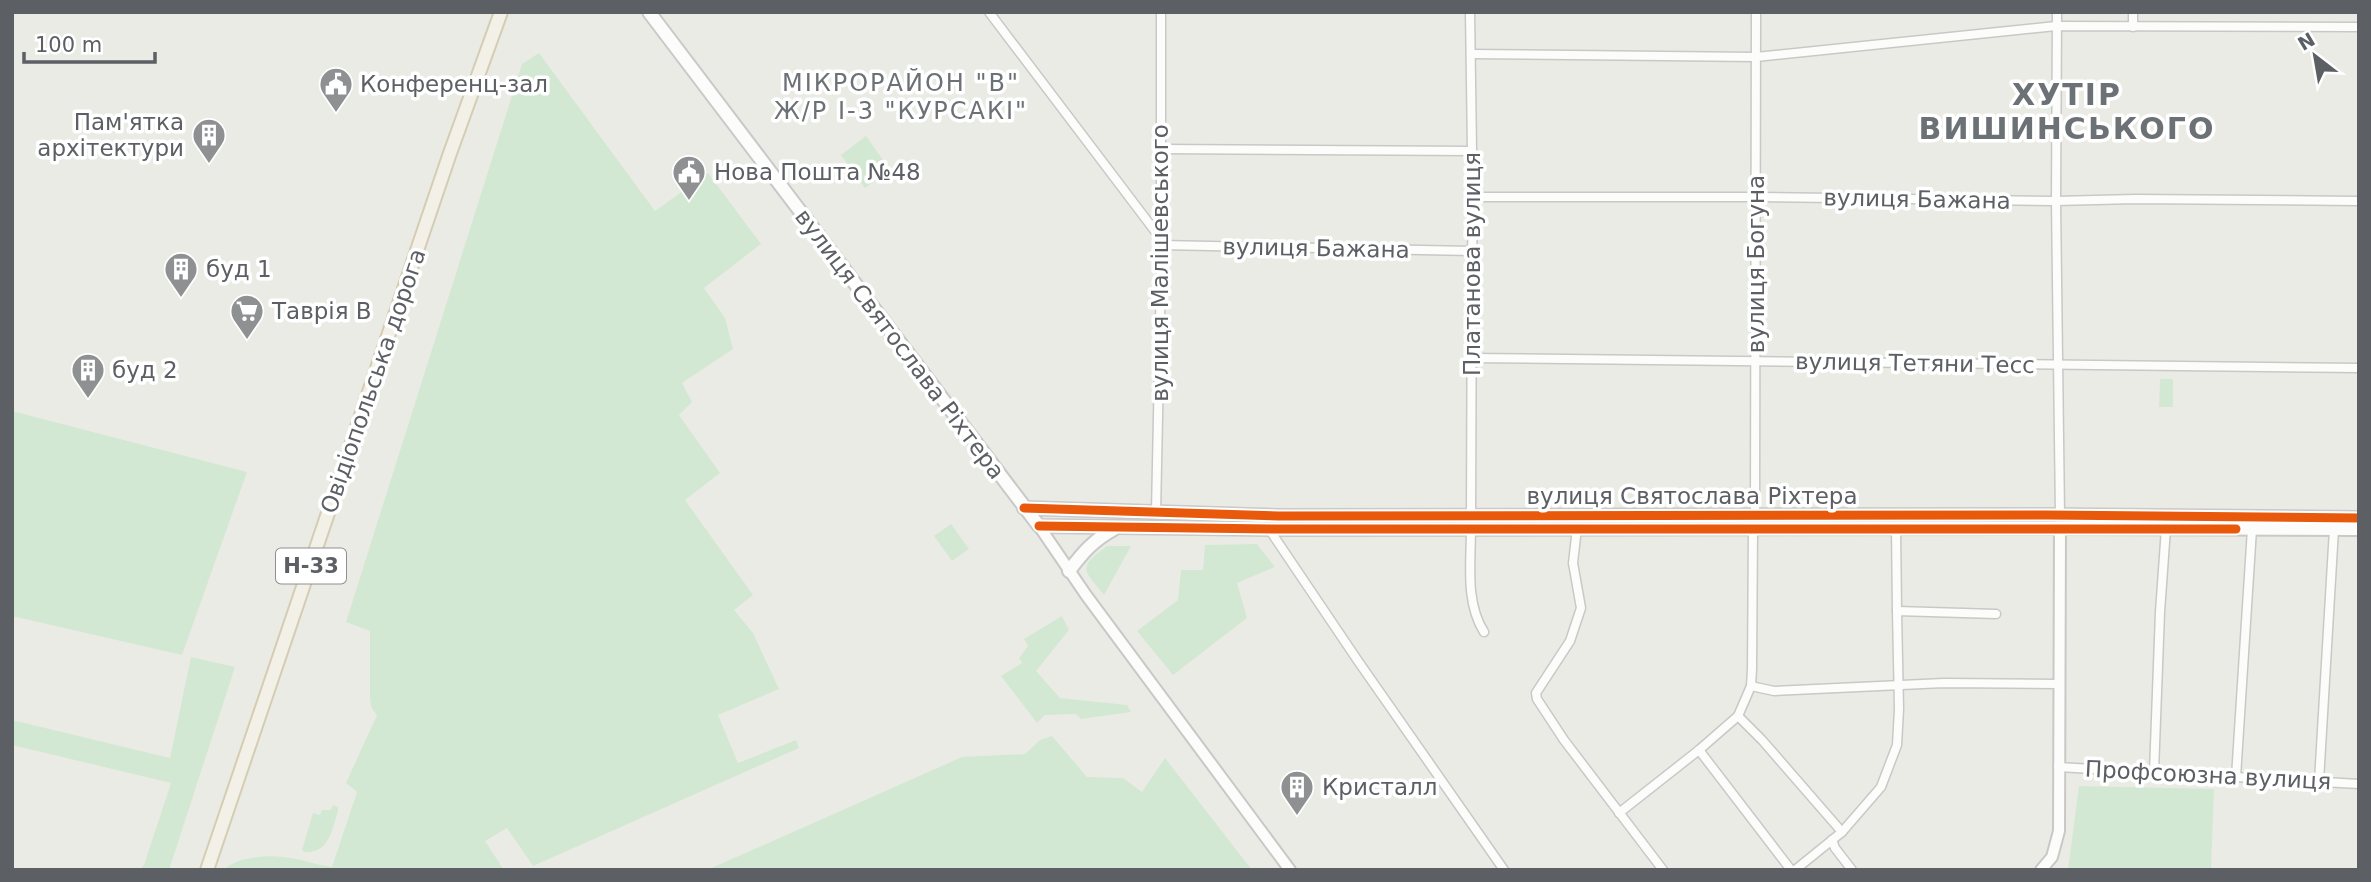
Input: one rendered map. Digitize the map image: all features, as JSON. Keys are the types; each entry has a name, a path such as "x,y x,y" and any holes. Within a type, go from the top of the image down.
{"main road":[{"name":"Овідіопольська дорога","path":"209,865 445,167 501,12"},
{"name":"вулиця Святослава Ріхтера","path":"649,12 1039,526 1269,529 1471,522 2359,518"},
{"name":"вулиця Святослава Ріхтера","path":"1024,508 1471,522 1577,528 1754,522 1896,528 2060,521 2166,528 2359,530"},
{"path":"1069,571 1085,549 1097,538 1115,528"}],"street":[{"path":"989,12 1161,242"},
{"name":"вулиця Малішевського","path":"1156,513 1161,242 1161,12"},
{"name":"Платанова вулиця","path":"1470,12 1474,197 1472,601 1476,619 1484,632"},
{"name":"вулиця Богуна","path":"1751,686 1756,12"},
{"path":"2040,870 2052,857 2059,831 2057,12"},
{"path":"2133,12 2133,26"},
{"path":"1471,54 1756,57 2056,26 2359,27"},
{"path":"1161,149 1472,151"},
{"name":"вулиця Бажана","path":"1474,197 2359,201"},
{"name":"вулиця Бажана","path":"1161,242 1472,251"},
{"name":"вулиця Тетяни Тесс","path":"1472,358 2359,368"},
{"path":"1039,526 1069,571 1290,870"},
{"path":"1577,528 1573,563 1581,608 1570,641 1536,694 1537,699 1564,740 1662,870"},
{"path":"1699,750 1793,870 1842,832 1881,787 1896,745 1896,528"},
{"path":"2154,772 2166,528"},
{"path":"1269,529 1504,870"},
{"path":"2236,777 2252,529"},
{"path":"2319,781 2334,529"},
{"path":"1897,611 1996,614"},
{"path":"1619,813 1738,716 1751,686 1774,691 1999,682 2059,684"},
{"path":"1738,716 1842,832"},
{"name":"Профсоюзна вулиця","path":"2058,767 2359,783"},
{"path":"1832,840 1852,870"}],"green space":[{"path":"539,53 655,211 708,173 761,244 704,288 725,318 733,349 682,383 692,402 679,415 720,473 685,500 753,595 734,610 753,633 779,689 718,715 738,763 796,740 799,748 533,866 507,828 485,841 504,870 224,870 236,862 269,856 332,867 357,792 346,783 377,715 371,707 370,699 370,631 346,622 522,64"},
{"path":"866,136 890,170 865,188 841,155"},
{"path":"2160,379 2173,379 2173,407 2159,407"},
{"path":"12,411 247,472 182,655 12,616"},
{"path":"951,524 969,549 952,561 934,536"},
{"path":"1257,544 1275,567 1237,583 1247,618 1173,675 1137,631 1178,600 1181,570 1203,570 1205,545"},
{"path":"1107,546 1131,546 1104,595 1086,569 1091,559"},
{"path":"1062,616 1069,630 1036,671 1060,698 1127,705 1131,712 1081,719 1076,714 1045,715 1037,723 1001,676 1022,663 1019,658 1028,646 1024,639"},
{"path":"191,657 235,667 169,870 140,870 171,783 12,745 12,720 170,758"},
{"path":"1052,736 1087,777 1123,778 1142,792 1165,758 1252,870 707,870 962,757 1025,754 1040,740"},
{"path":"2079,786 2214,789 2211,870 2068,870"},
{"path":"333,805 338,807 338,811 328,839 319,849 304,852 302,850 313,813 320,815 322,810 331,810"}],"cycle path":[{"path":"1024,508 1278,516 2047,515 2359,518"},
{"path":"1039,526 1278,529 2236,529"}],"place":[{"name":"Конференц-зал","path":"336,114"},
{"name":"Пам'ятка архітектури","path":"209,165"},
{"name":"Нова Пошта №48","path":"689,202"},
{"name":"буд 1","path":"181,299"},
{"name":"Таврія В","path":"247,341"},
{"name":"буд 2","path":"88,400"},
{"name":"Кристалл","path":"1297,817"}],"district":[{"name":"МІКРОРАЙОН \"В\" Ж/Р I-3 \"КУРСАКІ\"","path":"901,97"},
{"name":"ХУТІР ВИШИНСЬКОГО","path":"2067,111"}]}
